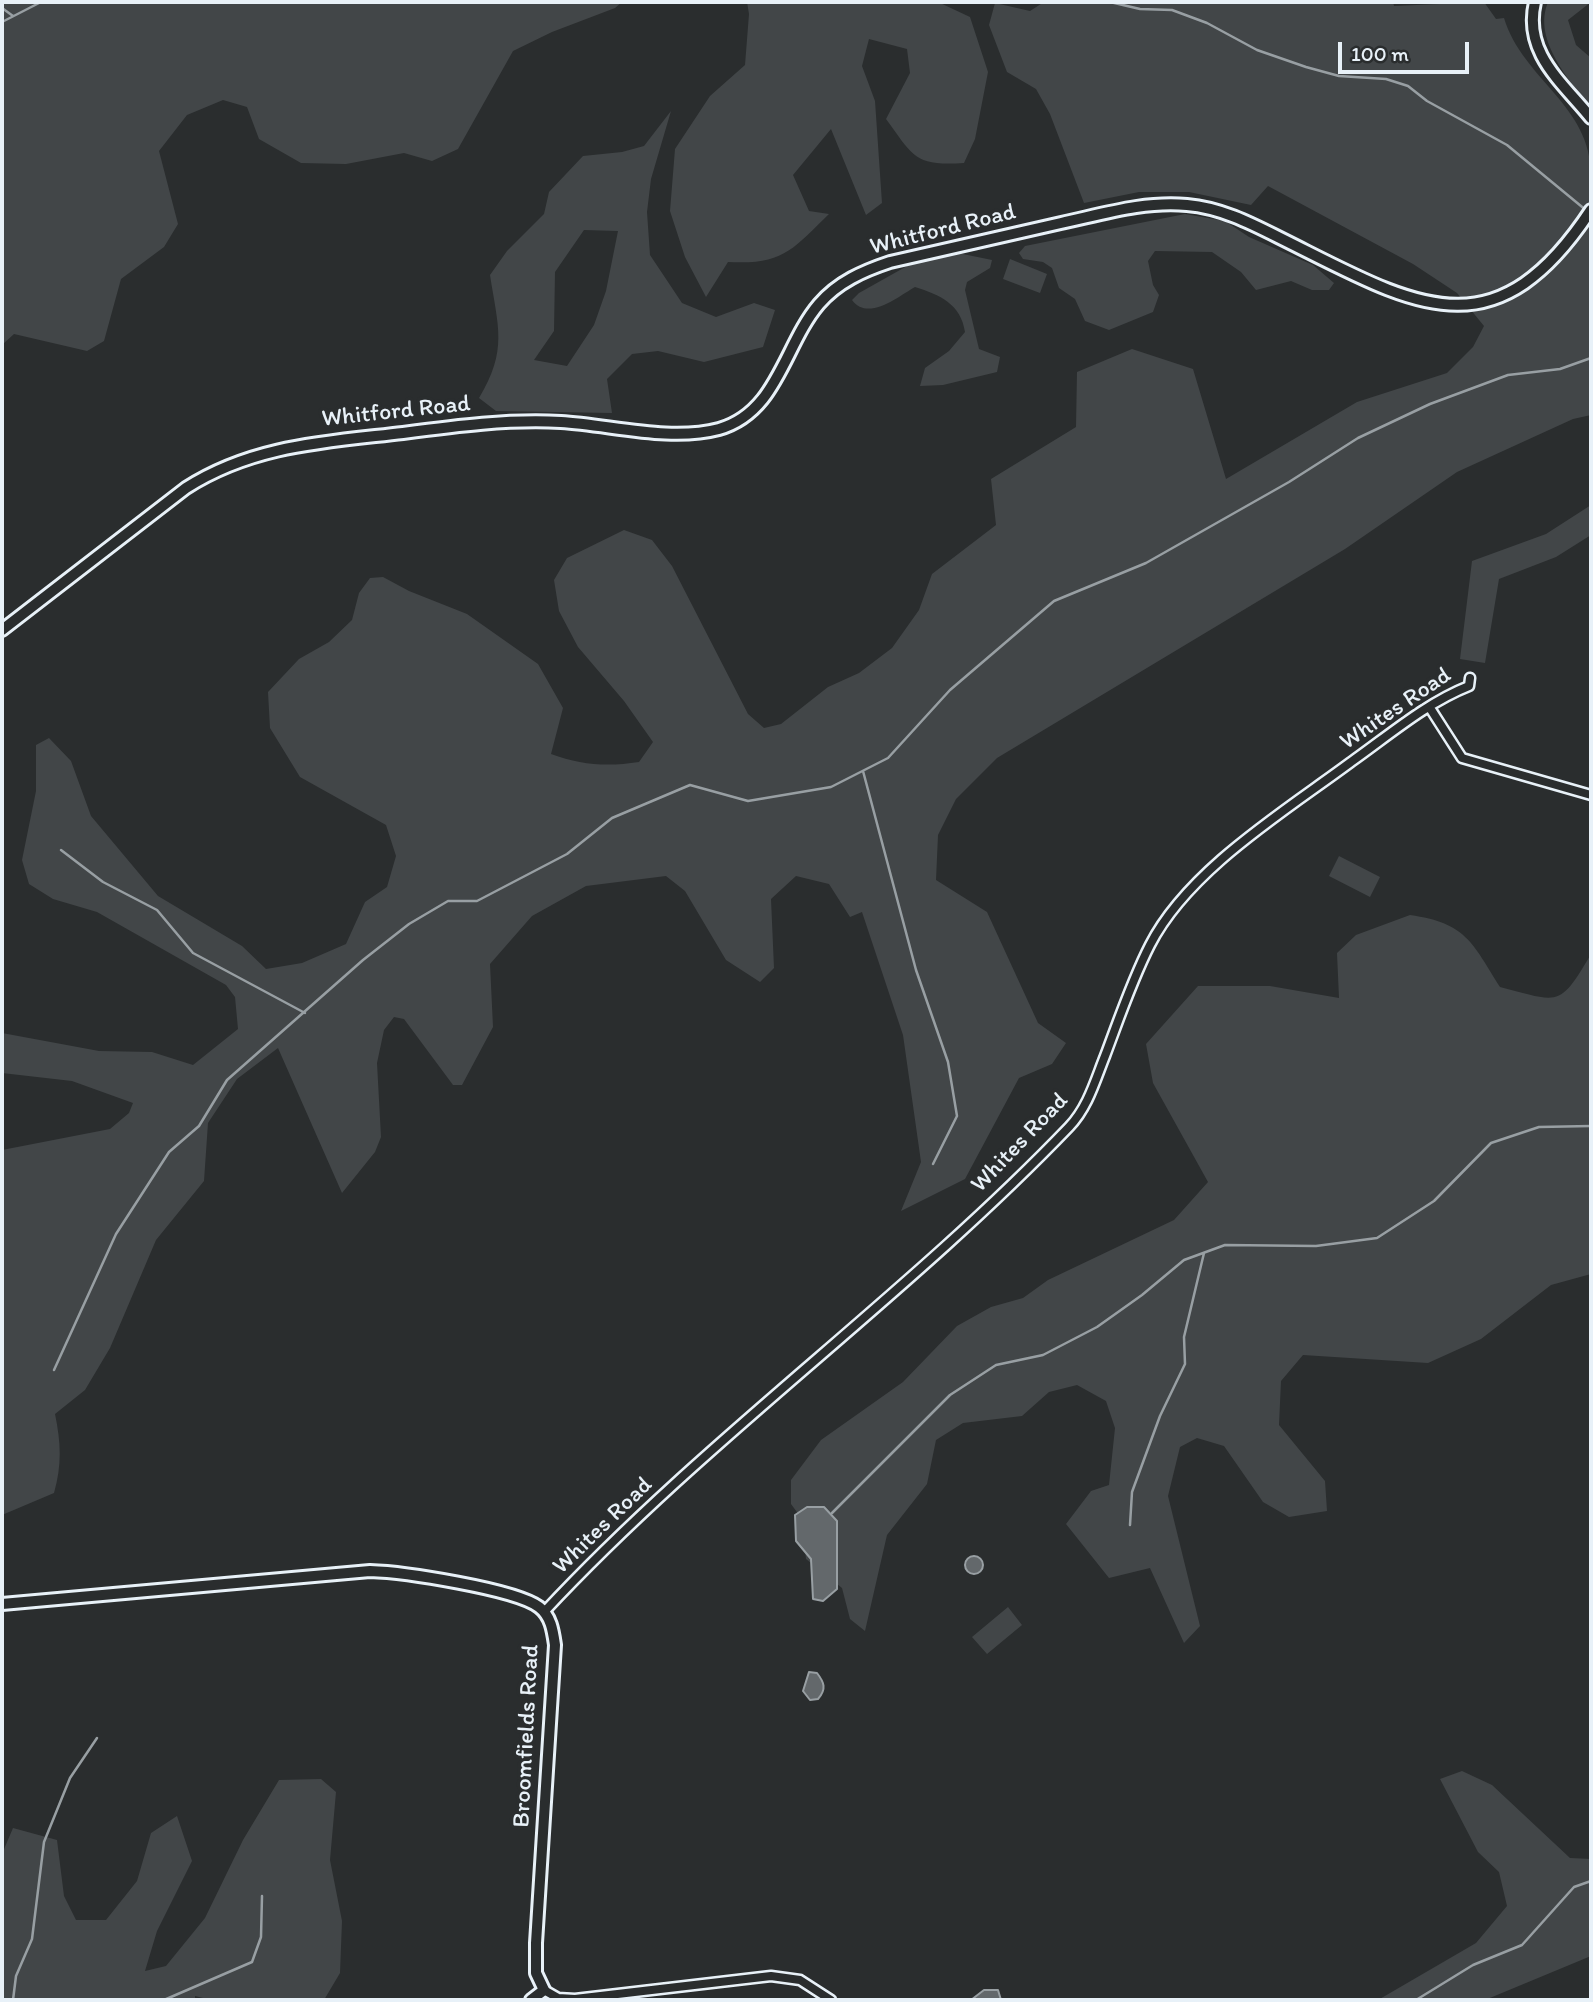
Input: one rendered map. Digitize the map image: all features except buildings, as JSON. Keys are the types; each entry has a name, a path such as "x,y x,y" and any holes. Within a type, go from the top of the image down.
{"main road":[{"path":"1535,2 1532,30 1540,54 1553,75 1591,118"},
{"name":"Whitford Road","path":"2,630 186,488 215,471 257,454 306,444 502,422 564,422 688,433 732,424 757,405 772,387 807,321 827,296 854,275 890,262 1131,207 1189,205 1239,218 1393,294 1423,303 1459,305 1499,296 1523,284 1550,262 1579,229 1591,210"},
{"name":"Broomfields Road","path":"2,1604 370,1571 410,1575 531,1602 544,1612 552,1627 555,1645 535,1965 537,1978 544,1990"},
{"path":"531,2000 544,1990"}],"street":[{"name":"Whites Road","path":"544,1612 605,1546 963,1227 1077,1118 1093,1088 1149,947 1171,912 1198,883 1284,811 1430,708 1469,686 1470,678"},
{"path":"1430,708 1462,758 1591,795"},
{"path":"544,1990 558,1998 575,1999 771,1976 800,1980 831,2000"}],"shaded area":[{"path":"2,2 622,2 615,8 552,32 513,51 458,149 432,161 404,153 346,164 301,163 259,139 247,107 223,100 187,115 159,151 178,224 164,247 121,279 104,341 87,351 14,334 2,345"},
{"path":"747,2 938,2 970,17 988,72 975,139 964,163 935,163 910,150 886,119 910,73 907,49 869,39 862,66 875,101 882,203 866,215 831,129 793,175 809,211 829,214 785,253 762,261 728,262 706,297 685,257 670,211 675,149 710,96 745,65 749,14"},
{"path":"1044,2 1393,2 1394,6 1484,2 1496,19 1504,18 1513,40 1580,130 1588,151 1591,175 1587,206 1591,211 1591,415 1573,419 1457,472 1345,549 997,758 956,799 938,835 936,880 987,912 1038,1023 1066,1043 1052,1064 1019,1078 965,1179 901,1211 921,1162 903,1035 862,912 850,917 829,884 796,876 771,899 774,968 760,982 726,960 685,891 666,876 586,886 532,916 490,964 493,1027 462,1085 453,1085 404,1019 394,1017 384,1030 377,1063 381,1137 375,1152 342,1193 278,1048 237,1079 208,1123 204,1181 156,1240 110,1348 85,1390 55,1414 60,1454 54,1493 2,1515 2,1150 110,1129 129,1113 133,1103 72,1081 2,1073 2,1033 99,1051 152,1052 193,1065 238,1029 235,997 226,985 97,912 53,899 29,884 22,860 36,791 36,745 49,738 71,761 91,816 158,896 242,946 266,969 302,963 346,944 365,902 387,887 396,856 386,825 300,777 270,728 268,692 299,659 329,642 352,620 359,593 370,578 383,577 409,591 467,614 538,664 563,708 551,754 594,764 639,762 653,742 624,701 578,647 559,611 554,580 567,558 624,530 652,540 672,566 748,714 764,728 781,724 828,687 859,673 892,648 919,610 932,574 996,525 991,479 1076,427 1077,372 1132,349 1193,369 1226,479 1357,402 1447,373 1473,347 1484,326 1457,293 1413,264 1268,186 1251,205 1189,192 1139,192 1084,203 1050,114 1036,89 1007,72 989,25 995,3 1030,11"},
{"path":"1548,2 1591,2 1568,20 1576,45 1591,58 1591,111 1564,73 1549,45 1544,17"},
{"path":"671,111 651,179 647,212 650,255 682,303 716,317 754,303 775,310 763,347 704,362 658,351 632,354 607,379 612,413 496,411 479,398 494,366 497,352 498,324 490,275 507,251 544,214 549,192 583,156 622,152 644,146","holes":["584,230 618,231 606,291 594,325 567,366 534,360 554,331 555,272"]},
{"path":"1185,214 1225,221 1249,237 1313,265 1334,283 1329,290 1312,290 1291,281 1256,290 1241,272 1212,252 1155,251 1148,261 1153,285 1159,295 1153,312 1109,330 1085,321 1075,299 1059,288 1052,268 1043,262 1023,259 1019,253 1025,246"},
{"path":"958,253 992,260 990,268 967,282 965,290 979,349 1000,357 997,372 943,385 920,386 925,368 949,351 965,332 959,314 941,297 915,287 875,308 866,309 852,300 859,293 916,261"},
{"path":"1010,259 1047,274 1040,293 1003,279"},
{"path":"1591,505 1591,535 1556,557 1499,579 1485,663 1460,659 1472,561 1546,534"},
{"path":"1339,856 1380,877 1370,897 1329,876"},
{"path":"1410,915 1444,923 1456,929 1474,947 1500,987 1535,996 1556,997 1564,993 1591,954 1591,1274 1551,1285 1481,1339 1428,1363 1303,1355 1281,1381 1279,1425 1325,1481 1327,1511 1289,1517 1263,1502 1224,1446 1197,1438 1180,1447 1168,1496 1200,1626 1184,1643 1150,1568 1109,1578 1066,1524 1091,1491 1109,1485 1115,1428 1106,1401 1077,1385 1049,1392 1022,1416 963,1423 936,1440 927,1484 887,1535 865,1631 850,1619 842,1588 806,1559 802,1519 791,1504 791,1480 821,1440 903,1382 957,1326 991,1307 1023,1298 1048,1280 1174,1220 1208,1182 1153,1083 1146,1044 1198,986 1270,986 1339,998 1337,953 1356,935"},
{"path":"807,1507 824,1507 837,1521 837,1589 823,1601 813,1599 811,1559 796,1541 795,1515"},
{"path":"974,1556 980,1559 983,1565 980,1571 974,1574 968,1571 965,1565 968,1559"},
{"path":"1008,1607 1022,1625 987,1654 972,1637"},
{"path":"809,1672 817,1673 823,1683 823,1692 818,1699 810,1700 803,1691"},
{"path":"1462,1771 1492,1785 1570,1858 1591,1859 1591,1956 1485,2000 1378,2000 1476,1943 1507,1906 1499,1872 1478,1852 1440,1779"},
{"path":"321,1779 336,1792 330,1860 342,1921 340,1973 324,2000 211,2000 195,1996 195,2000 2,2000 2,1854 13,1828 57,1840 64,1896 76,1920 106,1920 137,1881 151,1833 177,1816 192,1861 157,1931 145,1971 166,1966 205,1918 243,1840 279,1780"},
{"path":"984,1990 998,1990 1001,2000 971,2000"}],"waterway":[{"path":"2,22 41,2"},
{"path":"1110,2 1140,9 1172,10 1207,23 1257,50 1306,67 1339,76 1386,79 1408,86 1427,101 1507,145 1587,211"},
{"path":"2,8 13,16"},
{"path":"54,1370 116,1234 169,1152 199,1126 227,1080 363,960 409,924 448,901 477,901 567,854 612,818 690,785 748,801 831,787 888,758 950,690 1054,601 1146,563 1289,482 1358,438 1430,404 1508,375 1560,369 1591,358"},
{"path":"863,771 916,970 948,1062 957,1116 933,1164"},
{"path":"61,850 103,882 157,910 193,953 305,1013"},
{"path":"832,1513 950,1395 996,1365 1043,1355 1097,1327 1142,1295 1184,1260 1225,1245 1316,1246 1377,1238 1434,1201 1491,1143 1539,1127 1591,1126"},
{"path":"1130,1525 1132,1492 1160,1416 1185,1364 1184,1337 1204,1253"},
{"path":"13,2000 16,1976 32,1939 44,1842 70,1778 97,1738"},
{"path":"1416,2000 1473,1965 1522,1945 1574,1887 1591,1881"},
{"path":"164,2000 252,1962 261,1937 262,1896"}]}
